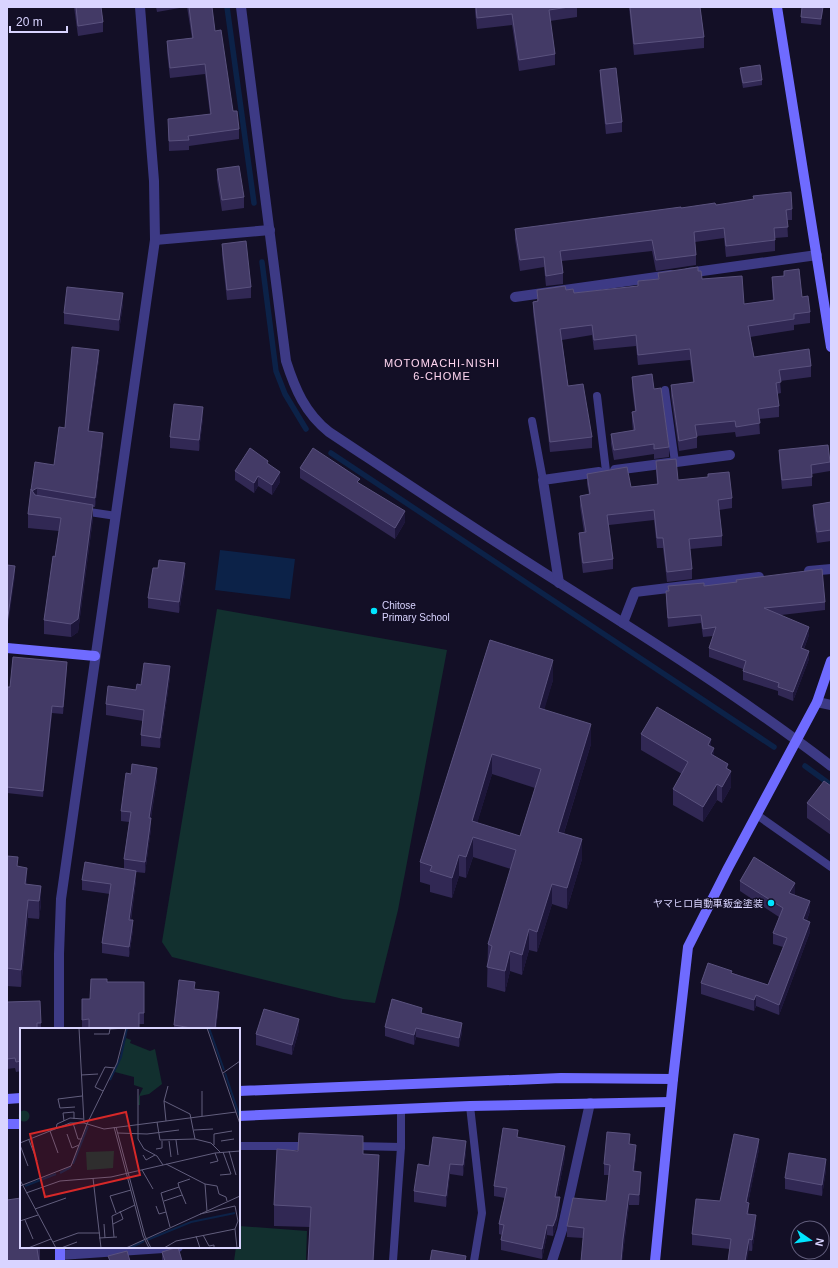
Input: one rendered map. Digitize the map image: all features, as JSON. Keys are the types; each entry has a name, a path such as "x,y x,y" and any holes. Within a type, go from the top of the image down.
{"street":[{"path":"59,1028 61,899 154,240 154,181 140,7"},
{"path":"241,7 286,360 294,387 306,408 318,423 428,498 623,623 798,740 831,766"},
{"path":"778,7 831,347"},
{"path":"154,240 270,230"},
{"path":"515,297 817,255"},
{"path":"559,583 543,480 730,455"},
{"path":"800,572 831,569"},
{"path":"623,623 635,592 768,576"},
{"path":"7,648 95,656"},
{"path":"655,1261 670,1102 688,947 798,740 817,702 831,662"},
{"path":"817,702 831,705"},
{"path":"240,1091 561,1078 673,1079"},
{"path":"7,1099 20,1098"},
{"path":"240,1116 590,1102 670,1102"},
{"path":"552,1261 562,1230 590,1102"},
{"path":"7,1124 20,1124"},
{"path":"60,1254 161,1248"}],"lane":[{"path":"665,390 675,462"},
{"path":"597,396 606,471"},
{"path":"532,421 543,480"},
{"path":"72,509 116,516"},
{"path":"757,815 831,867"},
{"path":"470,1106 482,1213 474,1261"},
{"path":"393,1261 401,1147 400,1109"},
{"path":"240,1146 316,1146"},
{"path":"347,1146 401,1147"}],"green space":[{"path":"217,609 447,650 398,910 375,1003 343,999 172,957 162,942"},
{"path":"240,1226 307,1231 306,1261 234,1261 236,1248 240,1248"}],"water":[{"path":"220,550 295,559 290,599 215,590"}],"building":[{"path":"76,7 101,7 103,22 78,26"},
{"path":"189,7 212,7 215,31 221,30 233,111 237,111 239,129 188,136 189,140 169,141 168,119 211,114 205,64 170,68 167,41 193,38"},
{"path":"476,7 569,7 549,10 555,54 519,60 512,14 477,18"},
{"path":"630,7 700,7 704,37 634,44"},
{"path":"802,7 823,7 821,19 801,17"},
{"path":"760,65 762,80 743,83 740,68"},
{"path":"616,68 622,122 606,124 600,70"},
{"path":"239,166 244,197 222,200 217,169"},
{"path":"791,192 792,209 786,210 788,227 774,228 775,240 726,246 724,228 694,232 696,255 656,260 652,240 560,251 563,273 546,276 544,257 520,260 515,229 681,207 715,203 716,205 754,199 753,196"},
{"path":"246,241 251,287 227,290 222,244"},
{"path":"698,267 698,271 701,271 702,279 742,276 744,304 774,300 772,277 784,276 784,271 799,269 802,297 808,296 810,312 794,314 794,319 748,326 754,357 809,349 811,366 779,370 781,382 776,383 779,406 758,409 760,423 736,427 735,421 695,425 697,437 679,441 671,385 694,382 690,349 638,355 636,335 594,340 592,325 560,329 568,386 583,384 592,437 550,442 533,302 538,301 537,290 565,286 566,290 573,289 574,293 638,286 638,281 659,279 658,273"},
{"path":"67,287 123,293 119,320 64,313"},
{"path":"72,347 99,350 88,431 103,433 95,498 37,488 32,491 31,490 35,462 54,465 59,427 65,428"},
{"path":"652,374 654,389 661,388 669,447 654,449 654,444 614,450 611,434 635,430 632,412 636,411 632,377"},
{"path":"174,404 203,407 199,440 170,437"},
{"path":"828,445 830,462 811,465 812,477 782,480 779,450"},
{"path":"250,448 280,472 272,485 258,476 254,483 235,471"},
{"path":"313,448 360,479 357,482 405,511 395,528 300,468"},
{"path":"676,459 678,480 708,477 708,474 729,472 732,498 718,500 722,536 689,539 692,569 667,572 663,538 657,538 654,510 607,515 613,559 583,563 579,533 586,532 580,496 590,494 587,474 627,467 631,487 658,484 656,461"},
{"path":"31,489 35,495 93,505 78,619 71,624 44,620 53,556 55,557 61,518 28,514"},
{"path":"831,502 831,530 817,532 813,505"},
{"path":"159,560 185,563 179,602 148,598 153,568 158,568"},
{"path":"7,565 15,566 7,623"},
{"path":"822,569 825,602 764,608 809,627 801,648 809,651 793,692 778,687 779,683 743,671 746,661 709,648 716,627 703,629 701,615 668,618 666,591 669,591 668,586 704,583 704,586 737,582 736,580"},
{"path":"490,640 553,660 539,708 591,724 558,832 582,839 567,888 552,884 537,932 529,929 522,955 510,951 505,971 487,967 492,946 488,944 516,850 473,837 466,857 459,855 452,878 430,871 432,866 420,862","holes":["492,754 541,769 520,836 472,821"]},
{"path":"13,657 67,662 63,707 52,706 43,791 7,787 7,687 10,687"},
{"path":"144,663 170,666 160,738 141,735 144,710 106,704 108,686 136,690 137,684 141,685"},
{"path":"657,707 711,739 708,745 714,748 711,754 728,764 726,768 731,771 722,787 717,784 703,807 673,789 688,762 641,734"},
{"path":"132,764 157,768 149,818 151,818 145,862 124,859 131,812 121,811 126,773 131,774"},
{"path":"824,781 831,786 831,821 807,803"},
{"path":"7,856 18,857 17,866 27,868 25,884 41,886 39,901 28,900 21,970 7,968"},
{"path":"754,857 795,883 789,893 810,901 803,919 810,922 779,1005 756,995 754,1000 701,983 708,963 732,971 731,973 768,985 787,938 773,933 783,908 740,881"},
{"path":"85,862 136,871 129,920 133,920 129,947 102,943 111,884 82,880"},
{"path":"91,979 107,979 107,982 144,982 144,1013 139,1013 139,1028 89,1028 89,1019 82,1020 82,999 90,999"},
{"path":"179,980 195,982 194,989 219,992 215,1028 191,1028 174,1025"},
{"path":"392,999 422,1008 421,1013 462,1023 459,1038 416,1028 414,1035 385,1027"},
{"path":"40,1001 41,1023 37,1023 37,1028 20,1028 20,1061 16,1062 15,1058 7,1059 7,1002"},
{"path":"264,1009 299,1019 292,1045 256,1034"},
{"path":"503,1128 518,1130 517,1137 565,1146 555,1197 560,1197 556,1218 553,1226 547,1225 542,1249 501,1240 504,1225 499,1224 507,1188 494,1186"},
{"path":"607,1132 630,1134 629,1144 636,1145 633,1171 641,1172 639,1195 629,1194 621,1261 581,1261 584,1228 567,1226 573,1198 606,1201 610,1165 604,1164"},
{"path":"299,1133 363,1136 363,1154 379,1155 373,1261 308,1261 311,1207 274,1205 277,1149 298,1151"},
{"path":"734,1134 759,1139 746,1202 749,1203 747,1214 756,1215 752,1240 749,1239 745,1261 728,1261 731,1239 692,1234 696,1199 720,1201"},
{"path":"433,1137 466,1141 463,1165 450,1164 446,1196 414,1191 418,1164 429,1166"},
{"path":"789,1153 826,1159 822,1185 785,1178"},
{"path":"20,1198 20,1248 40,1248 37,1249 39,1261 7,1261 7,1200"},
{"path":"178,1248 182,1261 165,1261 162,1252"},
{"path":"432,1250 466,1256 465,1261 430,1261"},
{"path":"127,1251 130,1261 110,1261 108,1256"}],"waterway":[{"path":"227,7 254,203"},
{"path":"262,262 276,371 285,394 306,429"},
{"path":"331,453 774,747"},
{"path":"805,766 831,785"}],"place":[{"name":"Chitose Primary School","path":"374,611"},
{"name":"ヤマヒロ自動車鈑金塗装","path":"771,903"}],"district":[{"name":"MOTOMACHI-NISHI 6-CHOME","path":"442,369"}]}
